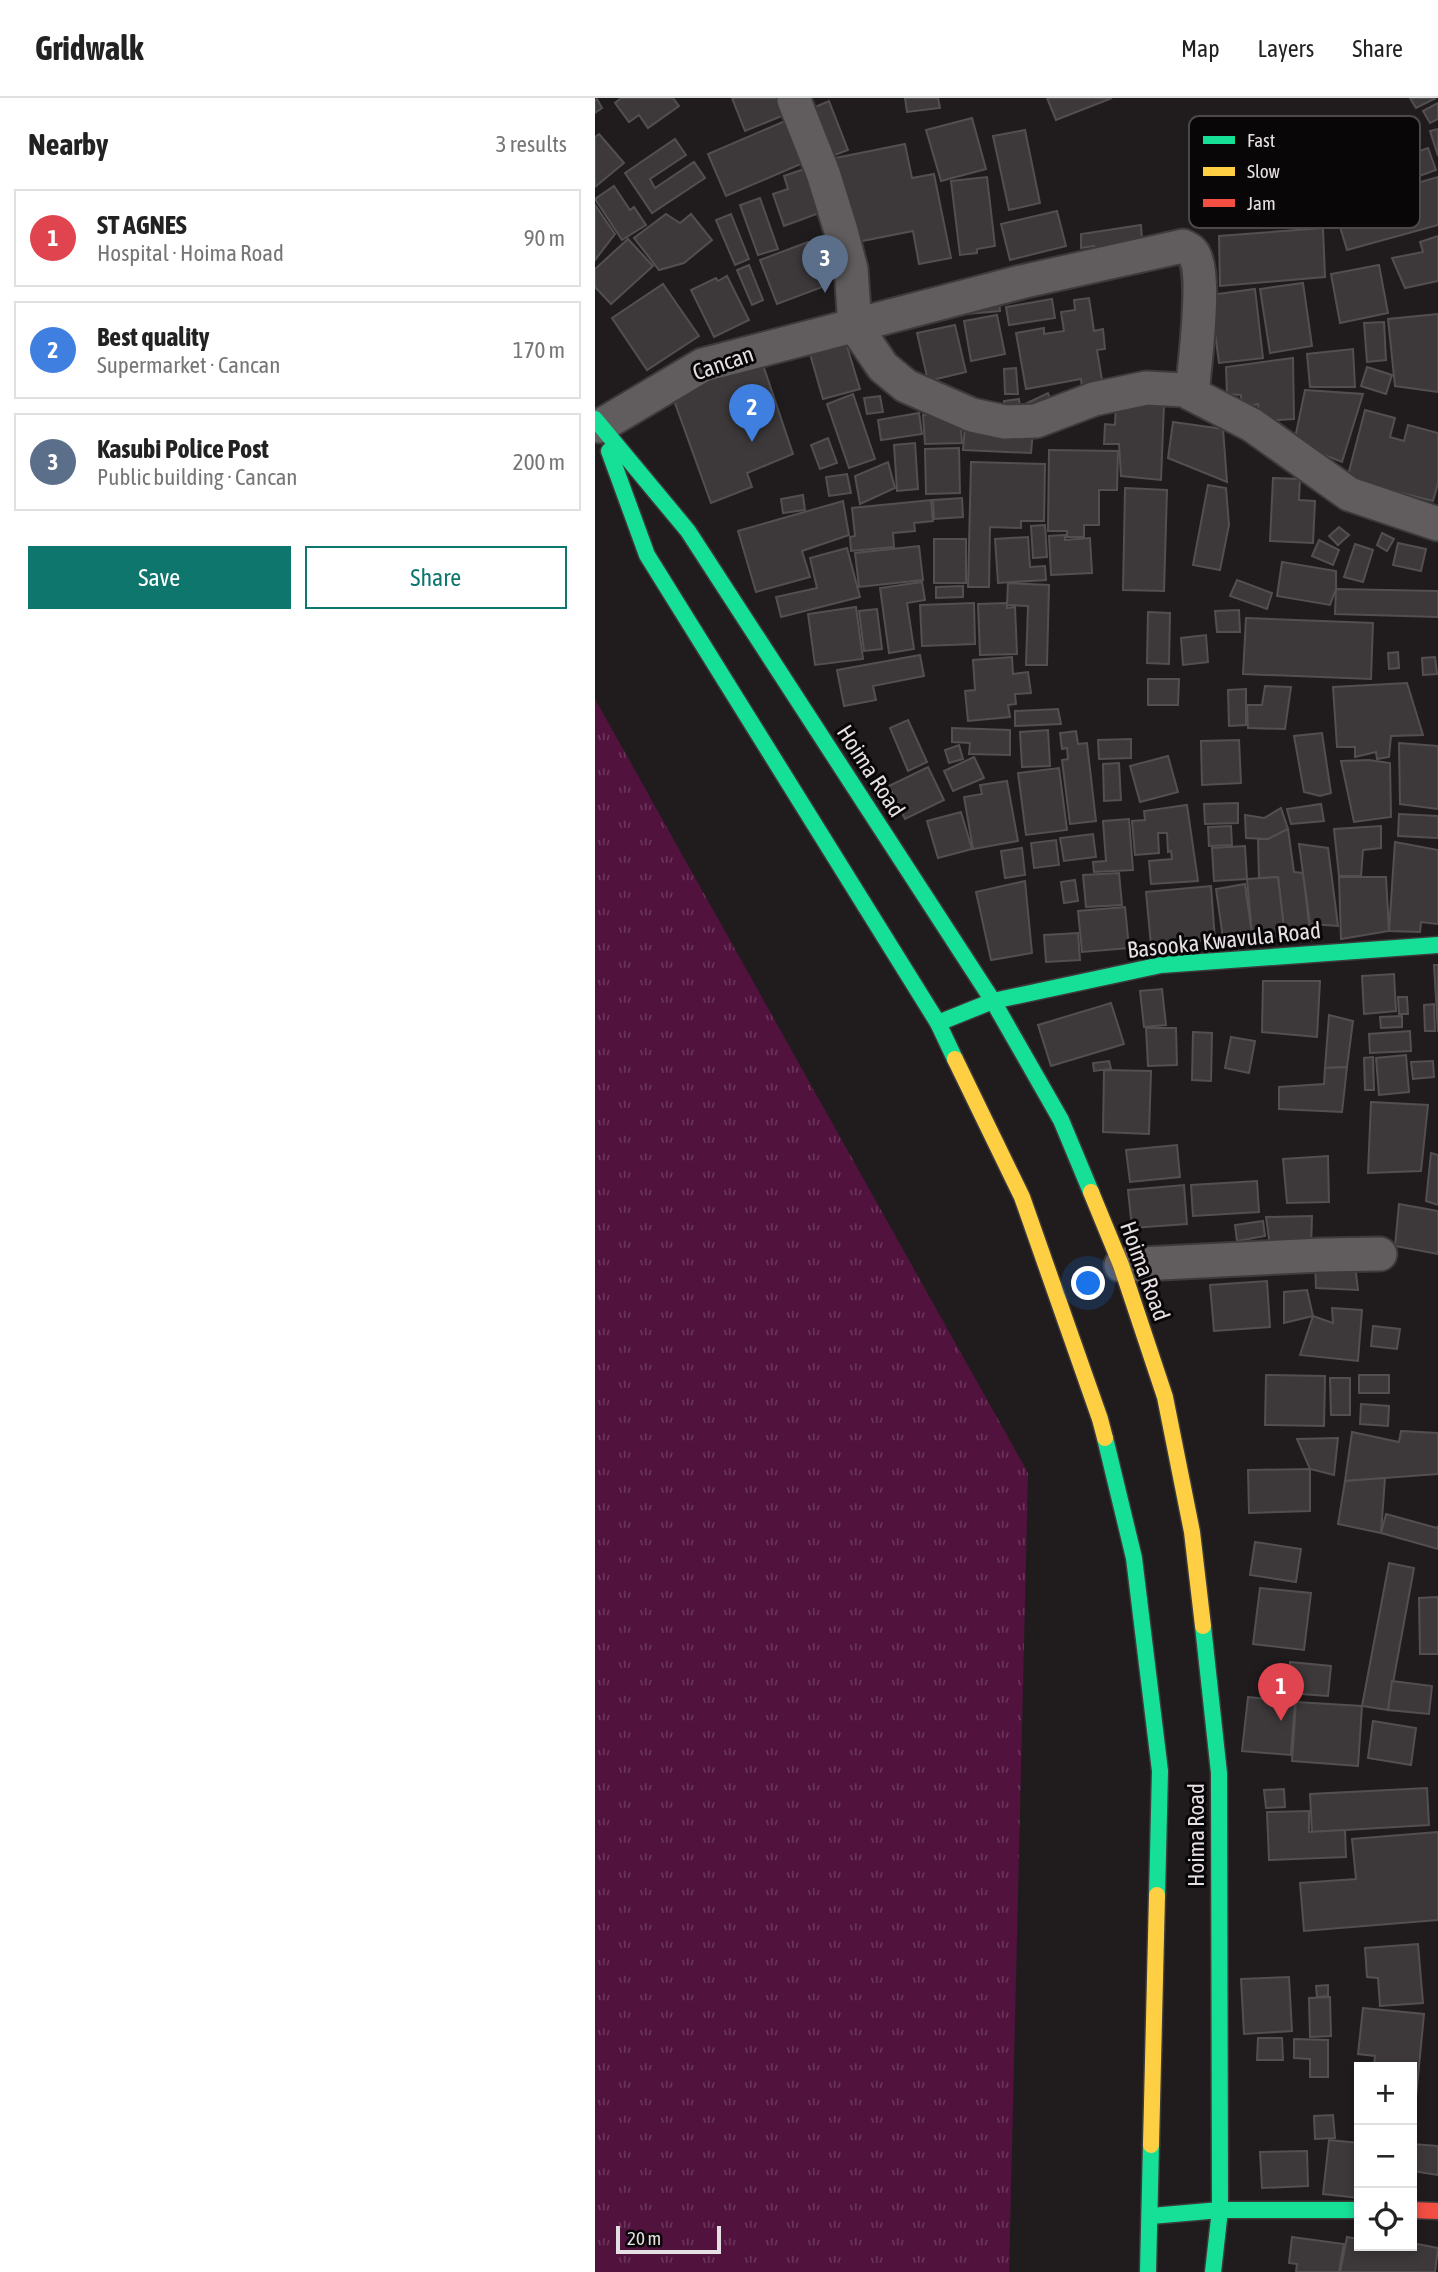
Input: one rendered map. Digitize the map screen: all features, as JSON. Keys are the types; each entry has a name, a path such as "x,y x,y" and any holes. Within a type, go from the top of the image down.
{"main road":[{"name":"Hoima Road","path":"598,422 688,530 993,1000 1061,1120 1121,1265 1165,1397 1192,1532 1218,1759 1220,2210 1213,2272"},
{"name":"Hoima Road","path":"598,422 647,555 938,1023 1023,1197 1100,1419 1134,1558 1160,1771 1148,2272"},
{"name":"Basooka Kwavula Road","path":"938,1023 993,1000 1161,964 1438,945"},
{"path":"1151,2216 1220,2210 1354,2210"},
{"path":"1417,2210 1438,2211"}],"street":[{"path":"794,100 823,173 851,268 855,326 883,367 906,386 972,415 1005,422 1036,421 1094,399 1146,388 1184,390 1252,425 1349,494 1438,524"},
{"name":"Cancan","path":"598,422 703,365 1021,282 1183,246 1193,252 1201,293 1192,394"},
{"path":"1121,1265 1380,1254"}],"green space":[{"path":"595,699 1028,1473 1009,2272 595,2272"}],"building":[{"path":"621,98 673,98 679,106 648,128 639,115 629,122 615,103"},
{"path":"732,98 783,98 789,113 745,131"},
{"path":"905,98 938,98 940,108 907,112"},
{"path":"1047,98 1112,98 1056,120"},
{"path":"1410,98 1436,98 1416,108"},
{"path":"597,99 602,108 595,113 595,100"},
{"path":"829,101 848,150 827,158 808,110"},
{"path":"1438,103 1438,119 1430,123 1423,111"},
{"path":"792,118 810,160 726,196 708,154"},
{"path":"972,118 986,169 941,181 926,130"},
{"path":"1438,129 1438,156 1430,131"},
{"path":"1025,130 1040,203 1009,210 993,136"},
{"path":"599,134 624,163 595,187 595,137"},
{"path":"675,139 686,155 650,179 655,188 694,162 705,178 652,213 625,173"},
{"path":"905,144 912,178 934,174 951,258 919,264 913,231 847,244 830,159"},
{"path":"1428,148 1436,170 1420,176 1420,151"},
{"path":"810,167 825,211 784,226 773,194 788,189 784,176"},
{"path":"987,177 995,246 977,249 977,253 960,255 951,181"},
{"path":"1438,177 1438,225 1347,250 1340,228 1420,228 1420,182"},
{"path":"614,186 630,210 634,207 646,225 622,240 595,199"},
{"path":"760,198 778,249 758,255 740,205"},
{"path":"595,205 615,234 595,260"},
{"path":"1057,211 1066,246 1010,260 1001,224"},
{"path":"666,214 680,223 691,214 712,240 684,263 659,270 634,238"},
{"path":"731,214 749,259 735,265 716,220"},
{"path":"1141,225 1142,240 1095,256 1094,246 1081,248 1081,234"},
{"path":"1323,228 1325,277 1220,286 1219,236"},
{"path":"1438,236 1438,281 1405,288 1392,258 1423,252 1420,242"},
{"path":"628,239 653,266 611,304 595,287 595,269"},
{"path":"808,242 825,286 777,304 760,260"},
{"path":"749,265 763,300 752,305 737,270"},
{"path":"1379,265 1388,313 1340,323 1331,274"},
{"path":"727,276 749,320 714,337 691,290 716,278 718,281"},
{"path":"1303,283 1312,346 1270,353 1260,289"},
{"path":"663,284 699,336 647,370 612,318"},
{"path":"1255,289 1263,358 1219,363 1210,295"},
{"path":"999,298 1000,311 966,314 966,300"},
{"path":"1089,298 1094,331 1103,329 1105,349 1097,350 1103,386 1082,389 1081,379 1026,389 1016,333 1044,328 1044,334 1064,331 1061,312 1075,310 1074,300"},
{"path":"1052,299 1055,318 1009,325 1006,307"},
{"path":"1438,314 1438,392 1395,386 1388,319"},
{"path":"997,315 1005,354 971,361 964,321"},
{"path":"1384,322 1386,360 1367,362 1364,323"},
{"path":"955,325 966,372 928,381 917,333"},
{"path":"846,343 860,389 823,399 810,354"},
{"path":"1353,349 1355,387 1310,387 1307,354"},
{"path":"1293,358 1294,419 1260,421 1258,404 1242,408 1241,395 1227,394 1226,367"},
{"path":"761,359 793,454 747,473 752,487 711,503 671,392"},
{"path":"1367,367 1392,375 1386,394 1361,386"},
{"path":"1016,368 1018,394 1005,394 1004,369"},
{"path":"1305,390 1363,394 1342,462 1294,443"},
{"path":"1048,393 1053,406 1023,405"},
{"path":"853,394 875,459 849,468 827,404"},
{"path":"880,396 883,412 867,414 864,398"},
{"path":"1019,399 1021,418 1006,420 1004,401"},
{"path":"1116,404 1164,405 1161,480 1121,476 1119,444 1104,444 1105,424 1115,425"},
{"path":"1365,410 1395,418 1390,437 1404,441 1408,425 1438,433 1438,483 1433,501 1347,479"},
{"path":"919,413 922,434 881,440 878,420"},
{"path":"960,414 962,443 925,444 923,415"},
{"path":"1173,422 1223,429 1227,482 1168,458"},
{"path":"965,426 1033,430 1031,453 963,450"},
{"path":"828,438 837,463 820,469 811,445"},
{"path":"915,443 918,489 897,491 894,445"},
{"path":"959,448 960,493 926,494 925,449"},
{"path":"1049,450 1118,451 1117,490 1099,490 1099,525 1084,525 1084,537 1067,537 1067,531 1048,531"},
{"path":"888,462 895,488 860,504 855,476"},
{"path":"971,462 1045,464 1044,521 1021,521 1021,528 990,527 989,587 968,587"},
{"path":"847,474 851,493 829,496 826,477"},
{"path":"1273,478 1300,479 1299,500 1315,501 1313,543 1270,541"},
{"path":"1208,485 1226,488 1229,525 1220,570 1193,565"},
{"path":"1125,488 1167,490 1164,591 1123,590"},
{"path":"803,495 805,510 783,513 781,499"},
{"path":"962,498 963,517 934,519 933,500"},
{"path":"931,500 933,521 914,523 915,531 893,533 894,547 851,551 850,537 855,536 852,508"},
{"path":"843,501 849,535 802,551 810,577 756,592 738,531"},
{"path":"1045,525 1047,557 1033,558 1031,526"},
{"path":"1339,527 1349,535 1338,545 1329,536"},
{"path":"1382,533 1394,539 1387,551 1377,545"},
{"path":"1065,535 1065,540 1090,538 1092,573 1051,575 1049,536"},
{"path":"1028,537 1030,567 1045,566 1046,580 998,583 995,539"},
{"path":"934,539 966,539 966,583 934,583"},
{"path":"1319,540 1339,550 1333,565 1312,556"},
{"path":"1398,543 1426,549 1421,571 1393,565"},
{"path":"1355,544 1373,550 1363,582 1344,577"},
{"path":"919,546 923,580 859,587 855,553"},
{"path":"847,548 860,597 781,617 776,597 817,588 810,558"},
{"path":"1282,562 1336,571 1336,589 1330,605 1277,596"},
{"path":"1237,580 1272,593 1267,609 1230,596"},
{"path":"922,582 925,600 907,603 914,649 889,653 880,588"},
{"path":"1008,583 1049,585 1047,665 1026,665 1028,606 1007,605"},
{"path":"963,586 963,597 936,598 936,587"},
{"path":"1336,589 1438,591 1438,617 1335,614"},
{"path":"974,603 975,644 922,646 920,605"},
{"path":"1007,603 1007,608 1015,607 1017,654 980,655 978,604"},
{"path":"856,607 863,659 815,665 808,614"},
{"path":"877,609 882,649 864,651 859,611"},
{"path":"1239,610 1240,632 1217,632 1215,611"},
{"path":"1148,612 1170,613 1169,664 1147,663"},
{"path":"1246,618 1373,623 1371,679 1243,674"},
{"path":"1206,635 1208,662 1183,665 1181,638"},
{"path":"1398,652 1399,668 1389,669 1388,653"},
{"path":"920,655 924,676 873,686 876,700 844,706 837,670"},
{"path":"1012,657 1013,674 1028,672 1031,693 1015,694 1016,704 1008,705 1010,717 968,721 965,691 975,690 973,660"},
{"path":"1435,657 1437,674 1423,675 1422,658"},
{"path":"1148,679 1179,679 1178,705 1148,705"},
{"path":"1407,683 1423,735 1391,736 1389,757 1377,759 1376,752 1355,757 1355,747 1337,747 1333,687"},
{"path":"1265,686 1291,687 1285,729 1248,728 1247,705 1262,705"},
{"path":"1246,689 1246,725 1229,726 1228,690"},
{"path":"1058,709 1061,724 1015,726 1015,711"},
{"path":"908,720 927,762 908,771 890,728"},
{"path":"952,728 1010,730 1010,755 969,754 970,743 952,742"},
{"path":"1048,730 1050,766 1022,767 1020,732"},
{"path":"1076,731 1078,744 1087,743 1096,821 1070,824 1062,760 1068,759 1067,748 1062,749 1060,733"},
{"path":"1322,733 1331,793 1320,796 1304,792 1294,736"},
{"path":"1131,739 1131,758 1099,759 1098,740"},
{"path":"1239,740 1241,783 1202,785 1201,741"},
{"path":"1399,743 1438,746 1438,809 1400,804"},
{"path":"959,745 963,759 949,763 945,750"},
{"path":"1168,756 1178,792 1140,802 1130,766"},
{"path":"974,757 984,778 953,791 944,771"},
{"path":"1369,760 1390,763 1391,817 1354,822 1341,761"},
{"path":"1119,763 1121,800 1104,801 1103,764"},
{"path":"928,767 944,800 905,819 889,786"},
{"path":"1059,768 1067,830 1026,835 1018,773"},
{"path":"1007,781 1018,841 973,849 964,797 982,794 980,785"},
{"path":"1238,803 1238,823 1205,824 1204,804"},
{"path":"1321,804 1324,821 1291,824 1287,809"},
{"path":"1187,805 1198,881 1151,884 1149,861 1172,859 1171,851 1168,852 1167,833 1158,833 1159,853 1135,855 1132,821 1145,820 1144,811"},
{"path":"1281,808 1288,829 1268,839 1246,838 1245,815 1264,818"},
{"path":"961,812 972,849 938,858 927,821"},
{"path":"1399,814 1438,816 1438,838 1398,836"},
{"path":"1129,819 1133,870 1094,872 1093,862 1106,861 1103,821"},
{"path":"1231,826 1232,845 1209,846 1208,827"},
{"path":"1381,826 1381,848 1363,850 1361,876 1339,876 1334,829"},
{"path":"1288,829 1294,872 1303,873 1311,940 1285,937 1278,877 1259,878 1258,839 1268,839"},
{"path":"1093,834 1096,857 1064,861 1060,838"},
{"path":"1056,840 1059,865 1034,868 1031,843"},
{"path":"1395,842 1438,850 1438,924 1421,922 1420,932 1389,931"},
{"path":"1299,844 1328,848 1338,926 1310,924"},
{"path":"1245,846 1247,879 1214,881 1212,848"},
{"path":"1022,848 1025,875 1005,878 1001,851"},
{"path":"1119,873 1122,905 1086,907 1083,875"},
{"path":"1278,877 1285,937 1252,934 1247,879"},
{"path":"1339,877 1386,877 1389,931 1341,939"},
{"path":"1075,880 1078,901 1064,903 1061,882"},
{"path":"1025,881 1032,953 991,960 976,892"},
{"path":"1245,884 1252,934 1223,938 1216,889"},
{"path":"1211,886 1215,940 1151,945 1146,892"},
{"path":"1125,907 1129,948 1082,952 1078,911"},
{"path":"1078,933 1080,960 1046,962 1044,935"},
{"path":"1434,965 1438,965 1438,1032"},
{"path":"1394,974 1396,1011 1364,1014 1362,976"},
{"path":"1263,981 1320,981 1317,1037 1262,1032"},
{"path":"1162,989 1166,1025 1144,1027 1140,991"},
{"path":"1398,997 1407,997 1408,1014 1399,1014"},
{"path":"1111,1003 1124,1044 1051,1066 1038,1025"},
{"path":"1434,1004 1435,1031 1425,1031 1424,1005"},
{"path":"1329,1015 1353,1021 1347,1067 1325,1068"},
{"path":"1402,1016 1402,1027 1381,1028 1380,1017"},
{"path":"1146,1028 1176,1028 1177,1065 1148,1066"},
{"path":"1410,1031 1411,1051 1370,1053 1369,1034"},
{"path":"1193,1032 1212,1033 1211,1081 1192,1080"},
{"path":"1231,1037 1255,1041 1249,1073 1225,1068"},
{"path":"1406,1055 1409,1092 1379,1095 1376,1058"},
{"path":"1373,1057 1374,1090 1365,1090 1364,1058"},
{"path":"1109,1061 1111,1069 1094,1071 1093,1063"},
{"path":"1433,1061 1434,1077 1413,1079 1411,1062"},
{"path":"1347,1067 1342,1112 1279,1109 1279,1087 1324,1084 1325,1068"},
{"path":"1104,1070 1151,1071 1149,1134 1103,1132"},
{"path":"1371,1102 1428,1105 1421,1171 1368,1173"},
{"path":"1177,1145 1180,1177 1130,1182 1126,1150"},
{"path":"1431,1153 1438,1155 1438,1205 1426,1201"},
{"path":"1328,1156 1329,1202 1287,1203 1283,1159"},
{"path":"1257,1181 1259,1212 1193,1216 1191,1185"},
{"path":"1184,1185 1187,1224 1132,1228 1128,1190"},
{"path":"1399,1204 1438,1211 1438,1254 1395,1246"},
{"path":"1312,1216 1311,1247 1270,1246 1266,1217"},
{"path":"1263,1221 1265,1236 1237,1241 1235,1225"},
{"path":"1315,1260 1355,1265 1358,1290 1316,1288"},
{"path":"1267,1281 1270,1327 1214,1331 1210,1285"},
{"path":"1307,1290 1313,1316 1284,1323 1284,1292"},
{"path":"1332,1308 1362,1310 1358,1361 1300,1355 1313,1316 1333,1323"},
{"path":"1373,1326 1400,1329 1397,1349 1371,1346"},
{"path":"1266,1375 1325,1376 1324,1426 1265,1425"},
{"path":"1359,1375 1389,1375 1389,1393 1359,1393"},
{"path":"1330,1378 1350,1378 1350,1415 1331,1415"},
{"path":"1361,1404 1389,1406 1388,1426 1360,1424"},
{"path":"1401,1431 1438,1433 1438,1474 1345,1481 1352,1432 1399,1442"},
{"path":"1338,1438 1334,1475 1310,1469 1297,1439"},
{"path":"1310,1469 1310,1511 1249,1513 1248,1470"},
{"path":"1385,1478 1381,1533 1338,1524 1345,1481"},
{"path":"1386,1514 1437,1528 1438,1526 1438,1549 1381,1533"},
{"path":"1255,1542 1301,1549 1296,1582 1250,1575"},
{"path":"1389,1563 1414,1568 1388,1710 1362,1706"},
{"path":"1260,1588 1311,1593 1304,1650 1253,1644"},
{"path":"1438,1597 1438,1654 1420,1654 1419,1598"},
{"path":"1290,1662 1331,1666 1328,1696 1287,1693"},
{"path":"1392,1681 1432,1686 1429,1714 1388,1710"},
{"path":"1248,1697 1295,1702 1291,1755 1242,1751"},
{"path":"1296,1702 1362,1706 1358,1766 1292,1761"},
{"path":"1373,1721 1416,1728 1411,1765 1368,1758"},
{"path":"1427,1788 1429,1825 1312,1832 1310,1794"},
{"path":"1284,1789 1285,1807 1266,1808 1264,1790"},
{"path":"1309,1811 1309,1832 1345,1830 1346,1857 1269,1860 1267,1812"},
{"path":"1438,1832 1438,1920 1304,1931 1300,1883 1356,1879 1352,1839"},
{"path":"1418,1944 1423,2003 1380,2006 1378,1978 1367,1977 1365,1948"},
{"path":"1289,1977 1292,2031 1244,2034 1241,1979"},
{"path":"1328,1985 1328,1996 1317,1997 1316,1986"},
{"path":"1330,1997 1331,2036 1310,2037 1309,1998"},
{"path":"1363,2008 1424,2014 1417,2087 1417,2062 1374,2062 1375,2056 1358,2054"},
{"path":"1258,2038 1282,2038 1283,2060 1257,2060"},
{"path":"1294,2039 1328,2040 1328,2077 1310,2077 1310,2059 1294,2058"},
{"path":"1333,2115 1335,2138 1315,2139 1314,2116"},
{"path":"1329,2140 1354,2142 1354,2197 1323,2194"},
{"path":"1417,2144 1438,2146 1438,2175 1417,2172"},
{"path":"1307,2151 1308,2186 1262,2188 1260,2152"},
{"path":"1292,2237 1344,2244 1339,2272 1296,2272 1297,2264 1289,2263"},
{"path":"1347,2237 1354,2238 1354,2251 1417,2251 1417,2244 1438,2248 1435,2272 1340,2272"}],"traffic: fast":[{"path":"595,419 688,531 993,1001 1061,1120 1091,1192"},
{"path":"609,451 647,555 938,1023 955,1059"},
{"path":"938,1023 993,1001 1161,965 1438,945"},
{"path":"1105,1438 1134,1558 1160,1771 1157,1895"},
{"path":"1203,1626 1219,1773 1220,2210 1213,2272"},
{"path":"1148,2272 1151,2145"},
{"path":"1151,2216 1220,2210 1354,2210"}],"traffic: slow":[{"path":"955,1059 1022,1197 1105,1438"},
{"path":"1091,1192 1121,1265 1165,1397 1192,1532 1203,1626"},
{"path":"1151,2145 1157,1895"}],"traffic: jam":[{"path":"1417,2210 1438,2211"}],"place":[{"name":"Kasubi Police Post","path":"825,293"},
{"name":"Best quality","path":"752,442"},
{"name":"ST AGNES","path":"1281,1721"}]}
